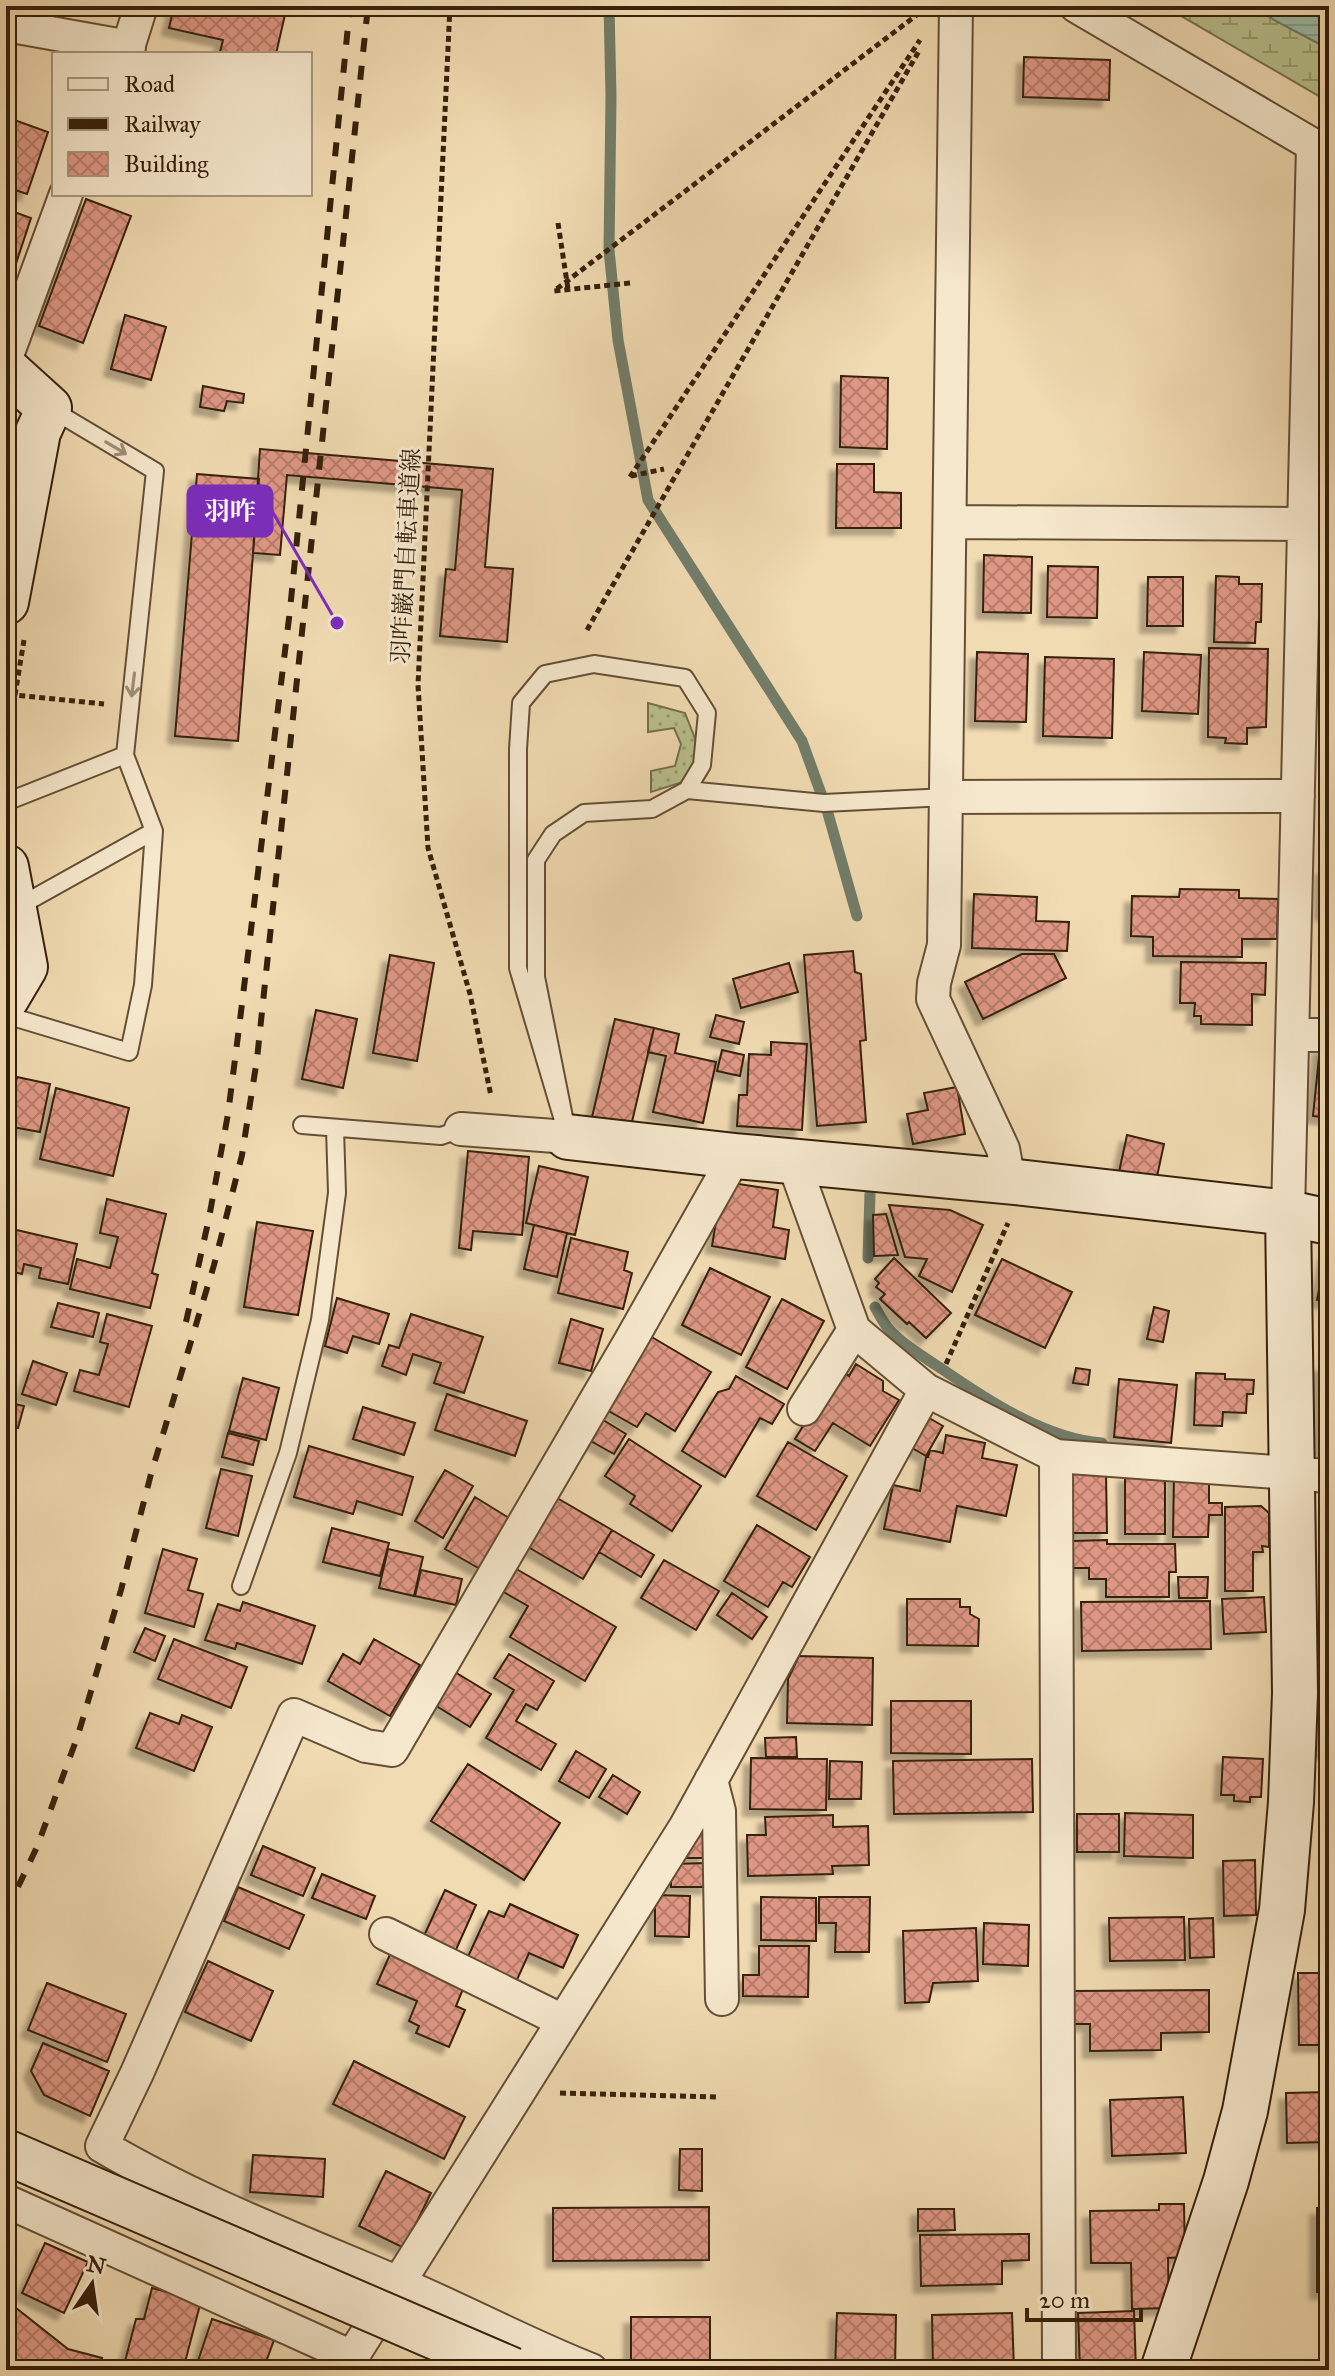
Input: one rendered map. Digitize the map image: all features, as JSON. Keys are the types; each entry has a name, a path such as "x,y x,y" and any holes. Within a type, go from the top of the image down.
{"street":[{"path":"6,25 128,51 141,6"},
{"path":"956,6 944,945 933,999 1003,1149 1009,1182"},
{"path":"1076,6 1313,145 1294,1035 1309,1218 1310,1474 1291,1802 1282,1910 1245,2111 1226,2181 1163,2370"},
{"path":"6,358 65,196"},
{"path":"6,369 49,408 38,432 15,620"},
{"path":"951,522 1304,524"},
{"path":"947,797 1298,796"},
{"path":"6,999 25,967 10,888"},
{"path":"1294,1035 1329,1035"},
{"path":"461,1129 1009,1182 1309,1218"},
{"path":"65,2227 137,2073 294,1715 366,1746 392,1750 735,1156"},
{"path":"793,1161 854,1330 926,1390 1056,1456 1310,1474"},
{"path":"804,1409 854,1330"},
{"path":"352,2366 399,2283 686,1826 926,1390"},
{"path":"1056,1456 1059,2370"},
{"path":"711,1780 719,1811 722,1999"},
{"path":"386,1934 563,2021"},
{"path":"102,2146 257,2224 399,2283 591,2370"},
{"path":"6,2152 512,2370"},
{"path":"6,2201 352,2366 385,2370"}],"lane":[{"path":"6,1015 129,1052 143,985 154,831 125,755 155,471 49,408"},
{"path":"594,664 685,678 707,713 702,765 687,790 652,809 584,813 553,834 536,860 536,977 568,1137 518,968 518,749 521,703 545,674 594,664"},
{"path":"6,802 125,755"},
{"path":"687,790 824,803 947,797"},
{"path":"10,888 154,831"},
{"path":"302,1125 441,1136 461,1129"},
{"path":"241,1586 288,1453 320,1320 337,1193 335,1129"}],"path":[{"name":"羽咋巌門自転車道線","path":"450,6 418,685 428,848 470,994 492,1099"},
{"path":"630,283 554,291 929,6"},
{"path":"587,630 927,33 630,477 664,469"},
{"path":"558,223 568,289"},
{"path":"15,620 15,695 112,705"},
{"path":"947,1362 1007,1227 1009,1182"},
{"path":"519,2092 716,2097"}],"green space":[{"path":"1164,6 1255,6 1274,20 1329,49 1329,102"},
{"path":"648,703 685,713 696,741 695,764 683,782 651,792 651,771 675,766 681,744 674,728 648,732"}],"shaded area":[{"path":"1255,6 1329,6 1329,49 1274,20"}],"building":[{"path":"174,6 287,6 276,52 220,52 223,40 169,28"},
{"path":"1024,57 1110,60 1109,100 1023,97"},
{"path":"6,117 48,132 27,194 6,187"},
{"path":"86,199 131,216 83,343 39,326"},
{"path":"6,209 31,218 6,294"},
{"path":"125,315 166,327 151,380 111,369"},
{"path":"841,376 888,378 887,449 840,447"},
{"path":"203,386 244,394 243,403 227,401 224,411 200,407"},
{"path":"260,449 493,469 485,567 513,569 507,642 440,636 446,569 455,570 462,490 287,475 280,555 253,553"},
{"path":"837,464 874,464 874,492 901,493 901,528 836,528"},
{"path":"197,474 259,479 238,741 175,736"},
{"path":"984,555 1032,557 1031,613 983,612"},
{"path":"1048,566 1098,567 1097,618 1047,617"},
{"path":"1216,576 1239,577 1239,584 1262,584 1261,622 1256,622 1255,643 1214,642"},
{"path":"1148,577 1183,577 1183,626 1147,626"},
{"path":"1209,648 1268,649 1266,727 1247,728 1247,744 1225,743 1226,738 1208,737"},
{"path":"977,652 1028,654 1026,722 975,721"},
{"path":"1144,652 1201,655 1198,714 1142,711"},
{"path":"1045,657 1114,659 1112,738 1043,736"},
{"path":"1322,671 1329,671 1329,700 1322,700"},
{"path":"1323,868 1329,868 1329,913 1322,913"},
{"path":"1180,889 1239,890 1239,898 1278,899 1277,939 1242,939 1242,957 1153,956 1153,937 1131,936 1132,896 1179,897"},
{"path":"974,894 1037,897 1036,921 1069,922 1067,951 972,948"},
{"path":"853,951 855,972 861,974 866,1040 860,1041 866,1122 817,1126 804,955"},
{"path":"1022,954 1054,954 1066,978 983,1019 965,982"},
{"path":"390,955 434,963 417,1061 373,1053"},
{"path":"1181,962 1266,963 1265,995 1252,994 1252,1025 1201,1024 1201,1016 1194,1016 1195,1003 1180,1003"},
{"path":"789,963 798,992 741,1008 733,979"},
{"path":"316,1010 357,1019 343,1088 302,1079"},
{"path":"716,1015 744,1022 739,1044 710,1037"},
{"path":"615,1019 654,1028 631,1126 592,1117"},
{"path":"654,1028 679,1034 675,1053 716,1062 703,1123 653,1112 666,1056 648,1052"},
{"path":"771,1042 807,1044 802,1130 737,1126 739,1095 747,1095 749,1054 771,1055"},
{"path":"1320,1047 1329,1048 1329,1118 1313,1116"},
{"path":"722,1050 744,1055 740,1076 717,1071"},
{"path":"17,1077 50,1084 40,1132 7,1126"},
{"path":"957,1087 965,1134 913,1144 907,1114 928,1110 924,1093"},
{"path":"56,1088 129,1108 113,1176 40,1159"},
{"path":"1127,1135 1164,1144 1156,1181 1119,1172"},
{"path":"468,1151 529,1157 522,1235 473,1231 471,1250 459,1248"},
{"path":"539,1166 588,1177 575,1235 526,1223"},
{"path":"732,1183 778,1190 773,1227 789,1230 785,1259 712,1246 718,1209"},
{"path":"107,1199 166,1214 152,1273 158,1275 150,1308 70,1289 77,1259 110,1268 118,1237 100,1233"},
{"path":"889,1205 950,1210 983,1225 952,1292 919,1276 927,1259 905,1257"},
{"path":"886,1214 898,1255 874,1256 873,1215"},
{"path":"257,1222 313,1231 298,1315 244,1307"},
{"path":"534,1225 567,1233 557,1277 524,1269"},
{"path":"8,1228 77,1244 68,1284 39,1278 41,1268 24,1264 22,1274 6,1270"},
{"path":"571,1238 628,1252 624,1270 632,1273 623,1309 558,1293"},
{"path":"1326,1253 1329,1254 1329,1302 1317,1300"},
{"path":"894,1258 951,1313 926,1338 880,1299 885,1294 876,1287 879,1283 875,1279"},
{"path":"1002,1259 1072,1292 1045,1348 975,1315"},
{"path":"710,1268 770,1297 741,1355 682,1325"},
{"path":"337,1298 389,1314 379,1344 353,1336 347,1353 325,1346"},
{"path":"782,1299 824,1321 787,1389 746,1367"},
{"path":"58,1303 99,1313 93,1337 51,1327"},
{"path":"1154,1307 1169,1311 1163,1342 1147,1339"},
{"path":"107,1314 152,1326 129,1407 74,1391 80,1370 99,1375 108,1344 100,1342"},
{"path":"411,1314 483,1337 464,1393 434,1383 441,1363 413,1354 406,1375 382,1366 389,1345 399,1348"},
{"path":"571,1319 603,1329 591,1371 559,1363"},
{"path":"650,1336 711,1372 675,1431 646,1413 637,1427 605,1409"},
{"path":"33,1361 67,1373 56,1405 22,1394"},
{"path":"856,1364 883,1381 883,1391 899,1400 870,1446 833,1423 815,1451 795,1439 839,1369 849,1376"},
{"path":"1320,1364 1329,1366 1329,1451 1319,1449"},
{"path":"1076,1368 1090,1370 1088,1385 1073,1383"},
{"path":"1196,1373 1225,1374 1225,1379 1254,1380 1253,1394 1247,1394 1246,1413 1223,1412 1222,1426 1194,1425"},
{"path":"736,1376 784,1404 772,1424 760,1418 725,1477 682,1451 718,1392 729,1389"},
{"path":"243,1378 279,1388 266,1440 229,1431"},
{"path":"1119,1379 1177,1385 1171,1443 1114,1437"},
{"path":"447,1394 527,1421 515,1456 435,1430"},
{"path":"6,1402 24,1406 18,1428 6,1425"},
{"path":"363,1407 415,1423 404,1455 353,1439"},
{"path":"924,1415 943,1426 926,1456 907,1445"},
{"path":"600,1418 626,1434 614,1454 587,1439"},
{"path":"228,1433 259,1441 253,1465 222,1457"},
{"path":"946,1435 985,1443 982,1458 1017,1465 1006,1516 957,1506 950,1542 884,1529 893,1485 920,1491 926,1457 930,1450 943,1453"},
{"path":"629,1439 701,1486 672,1531 630,1504 635,1496 605,1476"},
{"path":"788,1442 847,1476 816,1530 757,1496"},
{"path":"309,1446 413,1477 402,1515 357,1501 353,1514 294,1497"},
{"path":"221,1469 252,1476 238,1536 206,1528"},
{"path":"445,1470 473,1486 443,1538 415,1521"},
{"path":"1070,1472 1106,1473 1107,1533 1070,1533"},
{"path":"1174,1473 1209,1474 1209,1503 1222,1503 1222,1515 1209,1515 1208,1537 1173,1537"},
{"path":"1125,1475 1165,1475 1165,1534 1125,1534"},
{"path":"552,1495 612,1530 583,1579 523,1544"},
{"path":"475,1497 509,1518 480,1569 445,1549"},
{"path":"1261,1506 1269,1513 1269,1547 1262,1546 1263,1552 1253,1552 1253,1591 1225,1591 1225,1507"},
{"path":"757,1525 810,1557 792,1587 783,1582 768,1607 724,1581"},
{"path":"332,1528 389,1543 380,1576 323,1562"},
{"path":"612,1530 654,1555 641,1577 599,1552"},
{"path":"1107,1540 1107,1544 1175,1544 1176,1572 1169,1572 1169,1597 1106,1597 1106,1579 1089,1579 1089,1568 1071,1568 1071,1541"},
{"path":"163,1549 197,1559 188,1590 203,1594 194,1627 145,1613"},
{"path":"388,1549 423,1557 414,1596 379,1588"},
{"path":"664,1560 719,1591 696,1630 641,1598"},
{"path":"513,1567 616,1627 585,1681 510,1637 528,1606 500,1590"},
{"path":"421,1570 462,1579 456,1605 415,1596"},
{"path":"1178,1577 1208,1577 1207,1598 1179,1598"},
{"path":"732,1593 767,1617 752,1639 717,1615"},
{"path":"1264,1597 1266,1632 1224,1634 1222,1599"},
{"path":"907,1599 960,1599 960,1607 970,1607 970,1614 979,1619 978,1646 907,1645"},
{"path":"1210,1601 1211,1649 1082,1651 1081,1602"},
{"path":"243,1602 315,1626 302,1664 237,1643 235,1649 205,1640 218,1604 240,1611"},
{"path":"145,1628 165,1636 155,1661 134,1652"},
{"path":"174,1639 247,1667 231,1708 158,1679"},
{"path":"374,1639 420,1665 390,1716 328,1681 343,1654 360,1664"},
{"path":"509,1654 554,1681 537,1710 526,1704 516,1721 556,1744 541,1770 486,1738 514,1690 494,1678"},
{"path":"799,1656 873,1658 872,1725 787,1723 788,1679"},
{"path":"450,1669 491,1694 470,1727 430,1702"},
{"path":"1319,1696 1329,1696 1329,1752 1320,1752"},
{"path":"891,1701 971,1701 971,1754 891,1753"},
{"path":"150,1713 179,1724 182,1715 212,1727 194,1771 136,1748"},
{"path":"796,1737 797,1757 766,1757 765,1738"},
{"path":"576,1751 606,1769 589,1798 559,1781"},
{"path":"1223,1757 1263,1759 1261,1797 1250,1797 1250,1802 1234,1801 1234,1795 1221,1795"},
{"path":"751,1758 827,1759 826,1810 750,1809"},
{"path":"1032,1759 1033,1812 894,1814 893,1761"},
{"path":"830,1761 862,1762 861,1799 829,1799"},
{"path":"468,1764 560,1823 524,1880 431,1821"},
{"path":"613,1775 640,1792 627,1814 599,1797"},
{"path":"1125,1813 1193,1815 1193,1858 1124,1856"},
{"path":"1077,1814 1119,1814 1119,1852 1077,1852"},
{"path":"833,1815 833,1827 868,1826 869,1865 832,1866 833,1874 748,1876 747,1835 766,1835 765,1817"},
{"path":"706,1834 706,1858 677,1858 693,1835"},
{"path":"263,1846 315,1868 303,1896 251,1875"},
{"path":"1255,1860 1256,1915 1224,1916 1223,1861"},
{"path":"708,1863 709,1887 671,1887 671,1864"},
{"path":"322,1874 375,1896 366,1919 312,1898"},
{"path":"238,1887 304,1915 289,1949 224,1921"},
{"path":"445,1890 476,1905 455,1952 423,1938"},
{"path":"655,1895 690,1896 689,1937 655,1936"},
{"path":"761,1897 816,1898 816,1941 761,1940"},
{"path":"819,1897 870,1897 869,1952 835,1952 836,1923 819,1923"},
{"path":"510,1904 578,1935 563,1968 529,1953 516,1982 466,1961 489,1911 504,1917"},
{"path":"1184,1917 1185,1960 1110,1961 1109,1918"},
{"path":"1213,1918 1214,1957 1190,1958 1189,1919"},
{"path":"984,1923 1029,1925 1028,1966 983,1964"},
{"path":"976,1928 978,1981 933,1983 929,2002 905,2003 903,1931"},
{"path":"759,1946 809,1946 808,1997 743,1996 743,1975 759,1975"},
{"path":"391,1952 465,1984 456,2006 465,2010 449,2047 416,2033 419,2026 409,2021 417,2001 377,1984"},
{"path":"208,1961 273,1991 251,2041 185,2012"},
{"path":"1298,1973 1329,1973 1329,2045 1299,2045"},
{"path":"47,1983 126,2014 107,2062 28,2030"},
{"path":"1209,1990 1209,2032 1161,2033 1161,2050 1090,2051 1090,2024 1073,2024 1073,1991"},
{"path":"43,2043 109,2071 90,2116 44,2095 31,2071"},
{"path":"354,2061 465,2117 444,2159 333,2104"},
{"path":"1329,2092 1329,2142 1287,2143 1286,2093"},
{"path":"1183,2097 1186,2153 1112,2156 1110,2100"},
{"path":"680,2149 702,2149 702,2191 679,2190"},
{"path":"253,2155 325,2159 323,2197 250,2192"},
{"path":"386,2171 431,2193 404,2248 359,2226"},
{"path":"1159,2204 1184,2204 1185,2257 1168,2258 1169,2308 1132,2309 1131,2263 1091,2263 1090,2211 1159,2210"},
{"path":"709,2207 709,2260 553,2261 553,2208"},
{"path":"1317,2208 1329,2208 1329,2292 1317,2292"},
{"path":"918,2209 954,2209 955,2230 918,2231"},
{"path":"1029,2234 1029,2260 1002,2261 1002,2284 921,2286 920,2235"},
{"path":"45,2243 88,2262 64,2313 22,2293"},
{"path":"152,2288 201,2301 183,2370 123,2369 136,2319 144,2319"},
{"path":"6,2300 68,2349 102,2358 98,2370 28,2370 6,2354"},
{"path":"1134,2311 1136,2370 1080,2370 1078,2313"},
{"path":"837,2313 896,2315 895,2370 835,2370"},
{"path":"1012,2313 1014,2369 933,2370 932,2315"},
{"path":"631,2317 710,2317 710,2370 691,2370 691,2362 631,2362"},
{"path":"212,2319 274,2340 263,2370 226,2370 198,2361"}],"waterway":[{"path":"609,6 609,250 618,340 648,500 802,741 827,810 857,916"},
{"path":"868,1258 870,1194"},
{"path":"875,1307 888,1328 906,1345 998,1405 1060,1434 1102,1443"}],"railway":[{"path":"186,1322 228,1114 240,1020 290,610 350,6"},
{"path":"6,1912 37,1847 78,1735 151,1474 214,1265 242,1155 257,1059 368,6"}],"place":[{"name":"羽咋","path":"337,623"}]}
